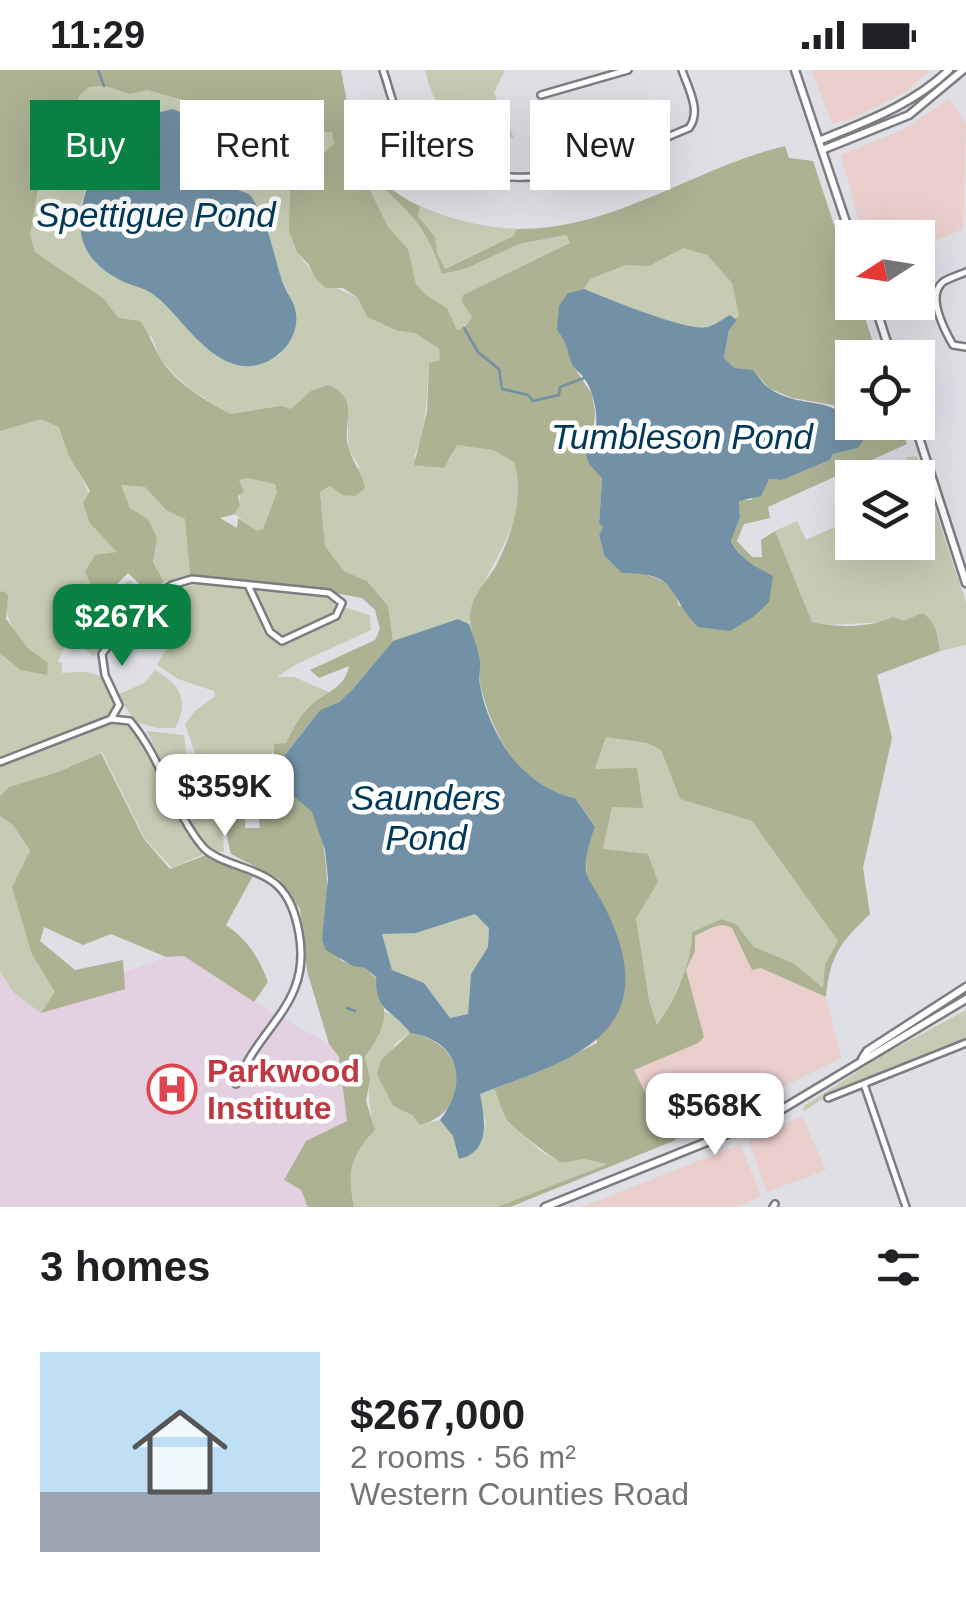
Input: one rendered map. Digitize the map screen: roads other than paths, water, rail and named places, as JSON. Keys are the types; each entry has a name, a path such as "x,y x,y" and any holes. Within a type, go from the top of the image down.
{"main road":[{"path":"795,70 845,220"},
{"path":"819,141 904,106 949,70"},
{"path":"822,150 909,115 963,70"},
{"path":"920,440 966,584"},
{"path":"861,1060 866,1051 966,988"},
{"path":"544,1207 769,1117 966,999"}],"street":[{"path":"383,70 400,118 414,141 452,164 518,179 582,170 689,128 696,111 682,70"},
{"path":"541,95 628,70"},
{"path":"966,272 944,281 936,290 936,301 953,345 966,348"},
{"path":"112,720 118,705 105,675 102,654 139,606 172,585 192,579 329,593 342,603 336,616 282,641 270,632 248,585"},
{"path":"0,762 112,720 130,721 142,735 188,826 206,851 269,880 286,895 301,944 301,977 293,996 252,1050 236,1084"},
{"path":"828,1098 966,1043"},
{"path":"864,1084 906,1207"}],"water":[{"name":"Spettigue Pond","path":"173,109 180,112 180,190 236,190 250,195 266,226 296,321 288,344 259,365 234,364 211,352 154,295 104,270 86,248 80,222 87,190 160,190 160,113"},
{"name":"Tumbleson Pond","path":"584,289 698,327 711,326 730,315 737,320 729,330 724,358 734,368 753,370 782,395 835,410 835,440 863,440 858,448 833,454 830,460 782,480 769,479 761,496 739,501 740,517 731,541 744,558 773,576 769,602 730,631 698,627 663,581 622,573 604,555 599,535 603,527 599,524 602,478 589,464 586,454 596,427 595,406 589,386 573,366 557,330 559,306 568,293"},
{"name":"Saunders Pond","path":"458,619 469,624 479,656 479,682 500,740 524,771 539,783 575,798 595,826 586,868 610,918 623,958 625,991 616,1017 598,1038 574,1055 480,1094 484,1124 481,1142 459,1159 453,1136 440,1120 455,1091 455,1065 440,1044 410,1033 386,1010 379,998 376,977 326,950 322,940 328,878 325,850 312,812 279,783 285,755 320,710 339,702 352,690 393,641","holes":["475,914 489,928 488,947 471,974 468,1014 450,1018 424,983 392,970 382,934 416,933"]}],"waterway":[{"path":"98,70 104,86"},
{"path":"464,328 478,352 499,369 502,389 528,395 533,401 559,395 560,387 584,378"},
{"path":"347,1008 355,1011"}],"place":[{"name":"Parkwood Institute","path":"172,1089"}]}
